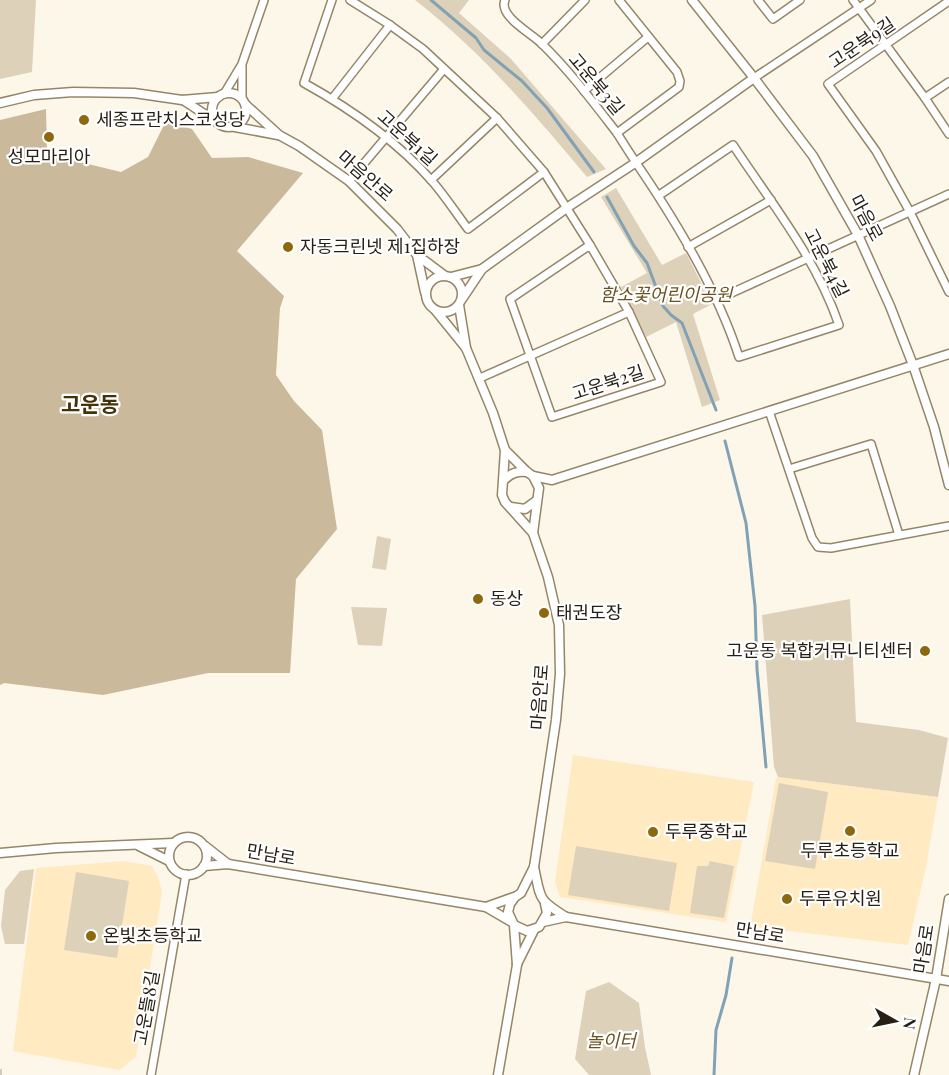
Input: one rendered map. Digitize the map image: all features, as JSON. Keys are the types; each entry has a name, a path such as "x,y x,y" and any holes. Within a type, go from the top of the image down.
{"street":[{"path":"216,121 213,117 213,106 242,64 264,0"},
{"name":"고운북1길","path":"332,0 304,83 332,99 386,137 431,180 468,229 544,172"},
{"path":"350,0 390,25 444,69 497,118 544,172 567,207"},
{"name":"고운북3길","path":"505,0 504,13 542,44 584,91 617,133 679,87 680,81 677,72 619,0"},
{"path":"542,44 585,0"},
{"name":"마음로","path":"692,0 813,156 858,235 890,306 913,365 934,427 949,485"},
{"path":"758,0 773,19 800,0"},
{"path":"853,0 949,134"},
{"path":"436,311 451,311 460,302 482,269 567,207 635,164 754,78 871,0"},
{"name":"고운북9길","path":"910,212 876,150 828,84 949,1"},
{"path":"332,99 390,25"},
{"path":"584,91 648,37"},
{"path":"234,127 243,121 245,116 242,64"},
{"path":"349,181 444,69"},
{"path":"925,98 949,82"},
{"path":"0,104 34,95 73,92 134,93 182,100 234,94 279,135"},
{"path":"182,100 224,127 279,135"},
{"path":"431,180 497,118"},
{"name":"고운북4길","path":"617,133 688,247 729,327 739,357 839,325 822,282 809,258 734,146 658,196"},
{"name":"마음안로","path":"279,135 349,181 398,229 417,255"},
{"path":"716,300 949,194"},
{"path":"688,247 771,200"},
{"name":"고운북2길","path":"567,207 590,244 629,312 661,382 552,417 510,299 590,244"},
{"path":"910,212 949,292"},
{"path":"417,255 461,288 460,302 466,348"},
{"path":"417,255 428,304 466,348 480,378 505,450 502,495 505,502 533,532"},
{"path":"426,294 427,288 434,279 482,269"},
{"path":"480,378 629,312"},
{"path":"504,480 510,474 518,471 552,480 949,354"},
{"path":"769,411 812,538 818,547 831,548 949,526"},
{"path":"789,469 871,444 899,535"},
{"path":"505,450 537,481 538,498 533,532"},
{"path":"510,507 525,509 538,498 552,480"},
{"name":"마음안로","path":"533,532 548,577 559,625 560,674 556,720 534,867"},
{"path":"195,837 228,864 204,867 197,872 186,874 173,868 169,861 169,852 173,843 179,838 195,837"},
{"path":"0,853 173,843"},
{"path":"204,845 207,858 204,867"},
{"path":"138,846 169,861"},
{"name":"만남로","path":"228,864 486,907"},
{"path":"498,1075 517,964 512,923 508,912 510,904 518,895 534,867"},
{"path":"517,964 534,930 543,922 547,913 534,867"},
{"name":"고운뜰8길","path":"151,1075 186,874"},
{"path":"486,907 531,892 566,917"},
{"name":"마음로","path":"914,1075 936,979 949,899"},
{"path":"486,907 527,931 534,930"},
{"path":"543,922 566,917"},
{"name":"만남로","path":"566,917 949,981"}],"shaded area":[{"path":"46,109 47,154 121,172 148,157 166,121 192,129 212,158 248,157 303,173 237,251 284,296 280,308 276,375 294,401 322,430 337,529 296,579 290,673 208,673 103,695 4,683 0,685 0,120"},
{"name":"두루중학교","path":"573,755 754,782 726,922 560,897 555,882"},
{"name":"두루초등학교","path":"778,777 938,797 926,867 908,945 756,927 751,922"},
{"name":"온빛초등학교","path":"124,861 152,866 162,892 136,1057 119,1070 13,1051 36,868"}],"green space":[{"path":"0,0 36,0 32,72 0,79"},
{"path":"415,0 469,0 459,13 511,59 606,169 587,177 527,107 484,62"},
{"name":"함소꽃어린이공원","path":"616,188 662,265 686,253 712,304 693,314 720,400 702,407 676,322 646,337 621,287 647,273 601,197"},
{"path":"377,536 391,539 386,570 372,568"},
{"path":"850,599 856,722 919,730 948,738 938,797 778,777 774,767 762,615"},
{"path":"351,607 387,608 382,646 358,645"},
{"path":"779,783 828,792 815,869 765,861"},
{"path":"576,846 677,863 669,911 568,895"},
{"path":"710,861 734,866 724,918 690,913 697,866 708,866"},
{"path":"34,869 24,944 5,944 1,926 5,890 20,871"},
{"path":"76,872 129,881 117,958 64,950"},
{"name":"놀이터","path":"609,982 639,1003 651,1075 589,1075 575,1059 586,991"}],"waterway":[{"path":"431,0 476,38 484,50 522,81 547,108 594,172"},
{"path":"607,197 634,246 647,263 663,306 682,323 716,410"},
{"path":"725,441 746,523 755,606 757,669 766,767"},
{"path":"714,1075 716,1030 726,995 732,958"}],"place":[{"name":"세종프란치스코성당","path":"84,120"},
{"name":"성모마리아","path":"49,137"},
{"name":"자동크린넷 제1집하장","path":"288,247"},
{"name":"동상","path":"478,599"},
{"name":"태권도장","path":"544,613"},
{"name":"고운동 복합커뮤니티센터","path":"925,651"},
{"name":"두루초등학교","path":"850,831"},
{"name":"두루중학교","path":"653,832"},
{"name":"두루유치원","path":"787,899"},
{"name":"온빛초등학교","path":"91,936"}],"district":[{"name":"고운동","path":"90,405"}]}
